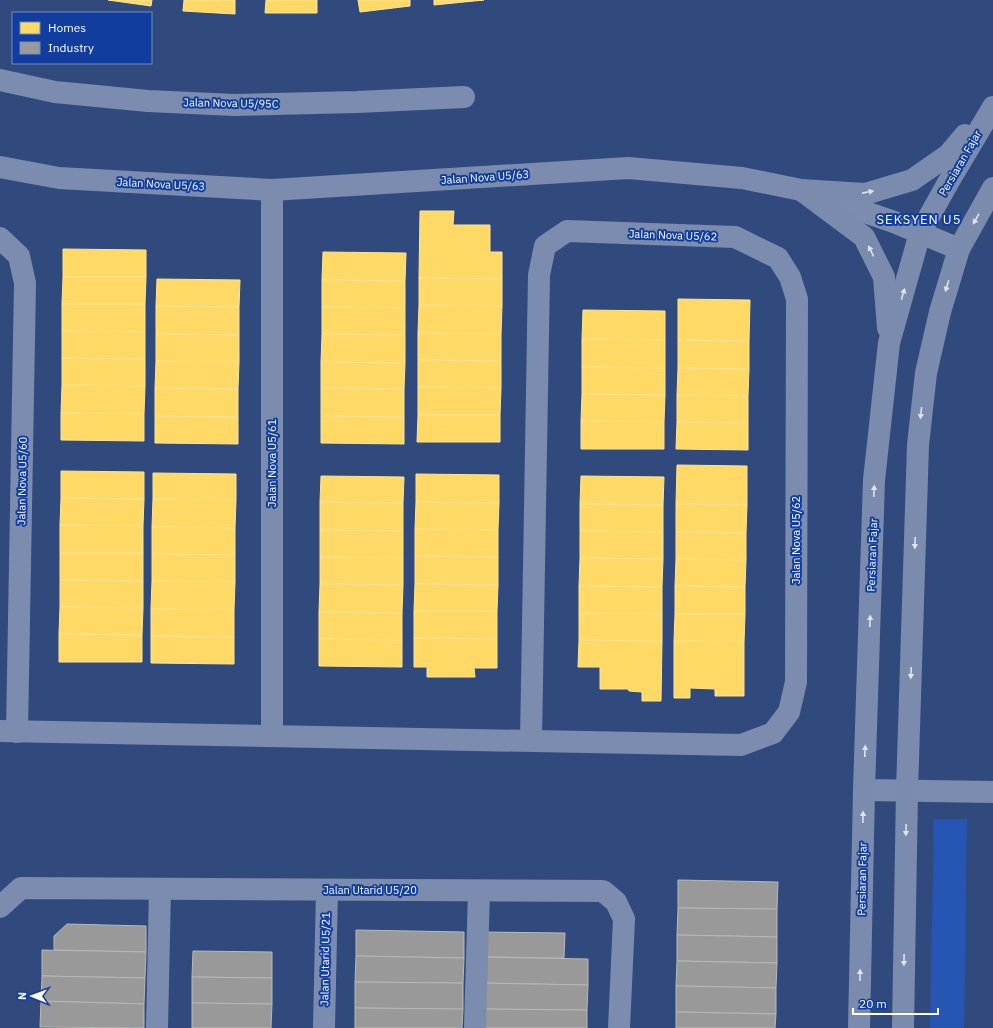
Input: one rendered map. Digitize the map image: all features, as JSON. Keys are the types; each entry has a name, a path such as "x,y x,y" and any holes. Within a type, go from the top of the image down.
{"main road":[{"path":"801,190 865,194 912,180 948,155 993,101"},
{"name":"Persiaran Fajar","path":"859,1028 864,790 874,480 889,343 920,233 993,107"},
{"path":"903,1028 907,791 918,444 926,373 940,312 959,249 993,188"},
{"path":"801,190 864,237 884,277 889,343"}],"street":[{"name":"Jalan Nova U5/95C","path":"0,80 55,92 148,101 234,105 357,102 464,97"},
{"name":"Jalan Nova U5/63","path":"0,167 59,178 272,190 628,168 742,178 801,190 894,222 959,249"},
{"name":"Jalan Nova U5/61","path":"272,190 272,736"},
{"name":"Jalan Nova U5/62","path":"567,231 735,237 778,258 790,277 797,299 796,682 789,712 773,733 742,745 531,741 539,275 545,246 567,231"},
{"name":"Jalan Nova U5/60","path":"0,238 19,256 26,283 8,732"},
{"path":"8,732 531,741"},
{"path":"864,790 993,792"},
{"name":"Jalan Utarid U5/20","path":"0,907 21,888 602,891 616,902 624,919 620,1028"},
{"path":"157,1028 160,889"},
{"name":"Jalan Utarid U5/21","path":"324,1028 326,890"},
{"path":"475,1028 479,890"}],"shaded area":[{"path":"934,819 967,819 964,1028 930,1028"}],"building: Homes":[{"path":"108,0 152,0 151,6"},
{"path":"184,0 235,0 235,14 183,11"},
{"path":"266,0 317,0 317,13 265,13"},
{"path":"358,0 410,0 410,6 360,12"},
{"path":"434,0 484,0 434,5"},
{"path":"420,211 454,211 453,225 490,225 490,252 502,252 502,279 419,278"},
{"path":"63,249 146,250 146,277 63,277"},
{"path":"323,252 406,253 405,281 322,280"},
{"path":"63,277 146,277 145,304 62,304"},
{"path":"419,278 502,279 502,306 419,305"},
{"path":"157,279 240,280 239,307 156,306"},
{"path":"322,280 405,281 405,308 322,307"},
{"path":"678,299 750,300 749,341 678,340"},
{"path":"62,304 145,304 145,332 62,331"},
{"path":"419,305 502,306 501,334 418,333"},
{"path":"156,306 239,307 239,335 156,334"},
{"path":"322,307 405,308 405,335 322,334"},
{"path":"583,310 665,311 665,340 582,339"},
{"path":"62,331 145,332 145,359 62,358"},
{"path":"418,333 501,334 501,361 418,360"},
{"path":"156,334 239,335 239,362 156,361"},
{"path":"322,334 405,335 405,363 321,362"},
{"path":"582,339 665,340 665,368 582,367"},
{"path":"678,340 749,341 749,369 678,368"},
{"path":"62,358 145,359 145,386 62,385"},
{"path":"418,360 501,361 501,388 418,387"},
{"path":"156,361 239,362 238,389 155,388"},
{"path":"321,362 405,363 404,389 321,388"},
{"path":"582,367 665,368 665,395 582,394"},
{"path":"678,368 749,369 748,396 677,395"},
{"path":"62,385 145,386 144,414 61,413"},
{"path":"418,387 501,388 500,415 418,415"},
{"path":"155,388 238,389 238,417 155,416"},
{"path":"321,388 404,389 404,417 321,416"},
{"path":"582,394 665,395 664,422 581,421"},
{"path":"677,395 748,396 748,423 677,422"},
{"path":"61,413 144,414 144,441 61,440"},
{"path":"418,415 500,415 500,442 417,442"},
{"path":"155,416 238,417 238,444 155,443"},
{"path":"321,416 404,417 404,444 321,443"},
{"path":"581,421 664,422 664,449 581,449"},
{"path":"677,422 748,423 748,450 676,449"},
{"path":"677,465 747,466 747,505 676,504"},
{"path":"61,471 144,472 144,499 61,498"},
{"path":"153,473 236,474 236,500 153,499"},
{"path":"416,474 499,475 499,503 416,502"},
{"path":"321,476 404,477 403,503 320,502"},
{"path":"581,476 664,477 663,505 580,504"},
{"path":"61,498 144,499 143,526 60,525"},
{"path":"153,499 236,500 235,528 152,527"},
{"path":"320,502 403,503 403,531 320,530"},
{"path":"416,502 499,503 498,530 415,529"},
{"path":"580,504 663,505 663,532 580,531"},
{"path":"676,504 747,505 746,533 676,532"},
{"path":"60,525 143,526 143,553 60,553"},
{"path":"152,527 235,528 235,555 152,554"},
{"path":"415,529 498,530 498,557 415,556"},
{"path":"320,530 403,531 403,558 320,557"},
{"path":"580,531 663,532 663,559 580,558"},
{"path":"676,532 746,533 746,560 676,559"},
{"path":"60,553 143,553 143,581 60,580"},
{"path":"152,554 235,555 235,582 152,581"},
{"path":"415,556 498,557 498,585 415,584"},
{"path":"320,557 403,558 403,585 320,584"},
{"path":"580,558 663,559 662,587 579,586"},
{"path":"676,559 746,560 745,587 675,586"},
{"path":"60,580 143,581 143,608 60,607"},
{"path":"152,581 235,582 234,610 151,609"},
{"path":"320,584 403,585 402,613 319,612"},
{"path":"415,584 498,585 497,611 414,611"},
{"path":"579,586 662,587 662,614 579,613"},
{"path":"675,586 745,587 745,614 675,614"},
{"path":"60,607 143,608 142,635 59,634"},
{"path":"151,609 234,610 234,637 151,636"},
{"path":"414,611 497,611 497,639 414,638"},
{"path":"319,612 402,613 402,640 319,639"},
{"path":"579,613 662,614 662,641 579,640"},
{"path":"675,614 745,614 744,642 674,641"},
{"path":"59,634 142,635 142,662 59,662"},
{"path":"151,636 234,637 234,664 151,663"},
{"path":"414,638 497,639 497,668 474,668 475,677 427,677 427,667 414,667"},
{"path":"319,639 402,640 402,667 319,666"},
{"path":"579,640 662,641 661,701 642,701 642,692 629,691 628,689 600,689 600,667 578,667"},
{"path":"674,641 744,642 744,696 715,696 715,689 690,688 690,698 674,698"}],"building: Industry":[{"path":"678,880 778,882 777,909 678,908"},
{"path":"678,908 777,909 777,937 677,935"},
{"path":"67,924 146,926 146,952 54,950 54,936"},
{"path":"356,930 464,932 464,958 356,956"},
{"path":"481,932 565,933 564,958 480,957"},
{"path":"677,935 777,937 777,963 677,961"},
{"path":"42,950 146,952 145,978 42,976"},
{"path":"193,951 272,952 272,978 192,977"},
{"path":"356,956 464,958 463,983 355,982"},
{"path":"480,957 588,959 588,985 480,983"},
{"path":"677,961 777,963 776,988 676,986"},
{"path":"42,976 145,978 144,1004 41,1001"},
{"path":"192,977 272,978 272,1004 192,1003"},
{"path":"355,982 463,983 463,1009 355,1008"},
{"path":"480,983 588,985 587,1010 480,1009"},
{"path":"676,986 776,988 776,1014 676,1012"},
{"path":"41,1001 144,1004 144,1028 40,1027"},
{"path":"192,1003 272,1004 271,1028 192,1028"},
{"path":"355,1008 463,1009 462,1028 355,1028"},
{"path":"480,1009 587,1010 587,1028 479,1028"},
{"path":"676,1012 776,1014 775,1028 676,1028"}],"district":[{"name":"SEKSYEN U5","path":"919,219"}]}
